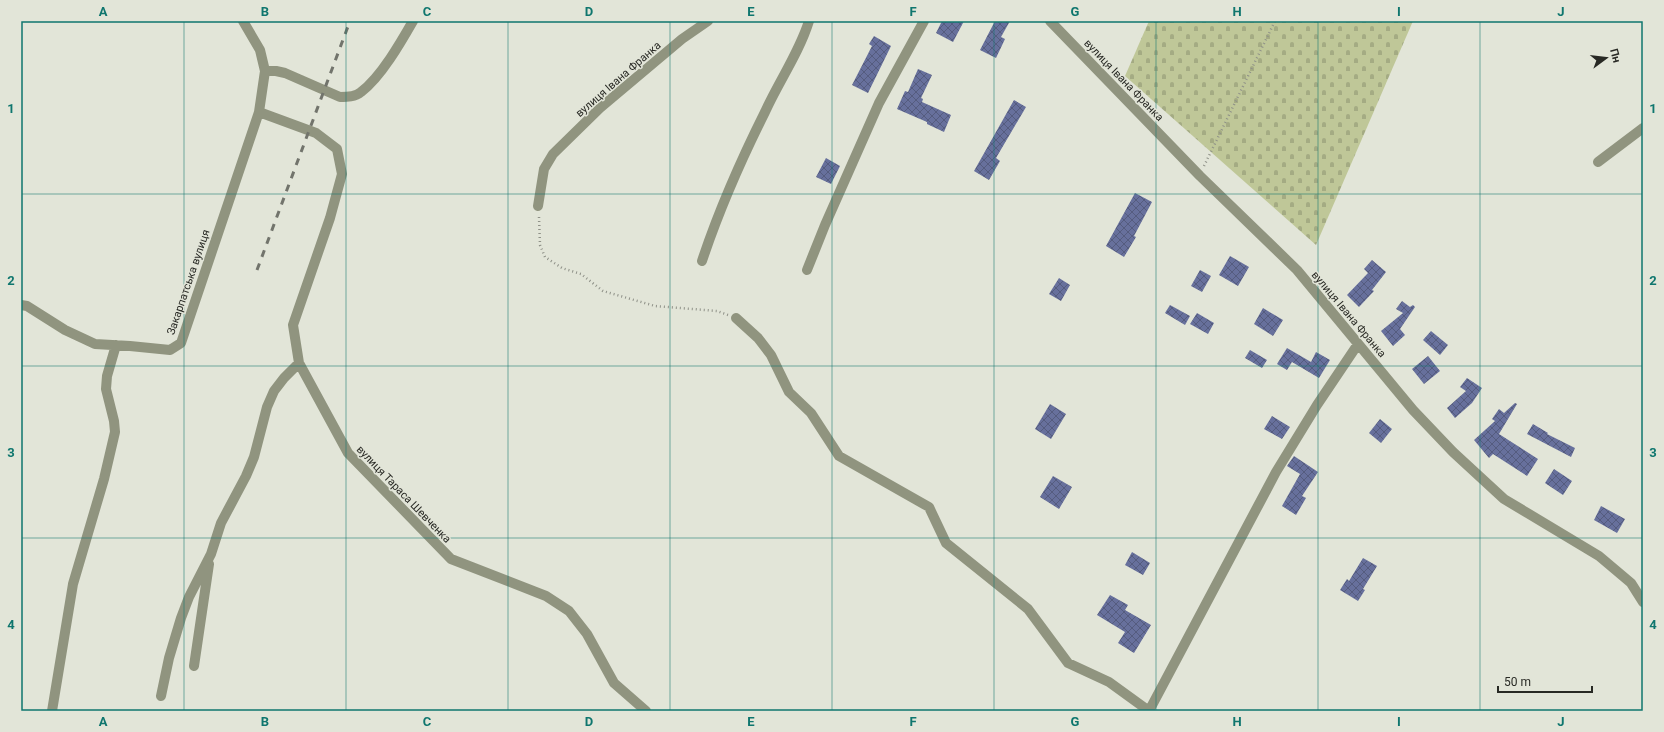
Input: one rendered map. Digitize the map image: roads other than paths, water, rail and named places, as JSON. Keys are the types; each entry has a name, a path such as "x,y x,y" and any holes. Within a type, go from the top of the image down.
{"street":[{"path":"243,21 260,50 265,72 276,71 285,73 334,94 350,97 360,93 386,64 413,21"},
{"name":"вулиця Івана Франка","path":"538,206 544,169 553,154 600,108 682,39 708,21"},
{"path":"702,261 717,217 758,125 803,40 809,21"},
{"path":"807,270 824,225 879,103 924,21"},
{"name":"вулиця Івана Франка","path":"1050,21 1200,176 1297,270 1413,410 1453,452 1504,499 1598,556 1632,583 1643,602"},
{"name":"Закарпатська вулиця","path":"21,305 27,306 65,330 95,344 170,350 181,343 259,112 265,72"},
{"name":"вулиця Тараса Шевченка","path":"259,112 316,133 337,149 342,174 330,218 293,325 299,363 348,454 451,559 546,596 569,611 587,634 614,682 646,711"},
{"path":"1598,162 1643,128"},
{"path":"736,318 758,338 771,355 789,392 811,413 839,456 929,507 946,543 1028,609 1068,663 1109,682 1149,711 1276,472 1317,405 1358,344"},
{"path":"52,711 73,584 104,479 115,432 106,389 107,376 116,345"},
{"path":"161,696 181,618 189,597 211,554 221,523 246,476 254,457 264,414 274,391 299,363"},
{"path":"194,666 211,554"}],"railway":[{"path":"257,270 350,21"}]}
